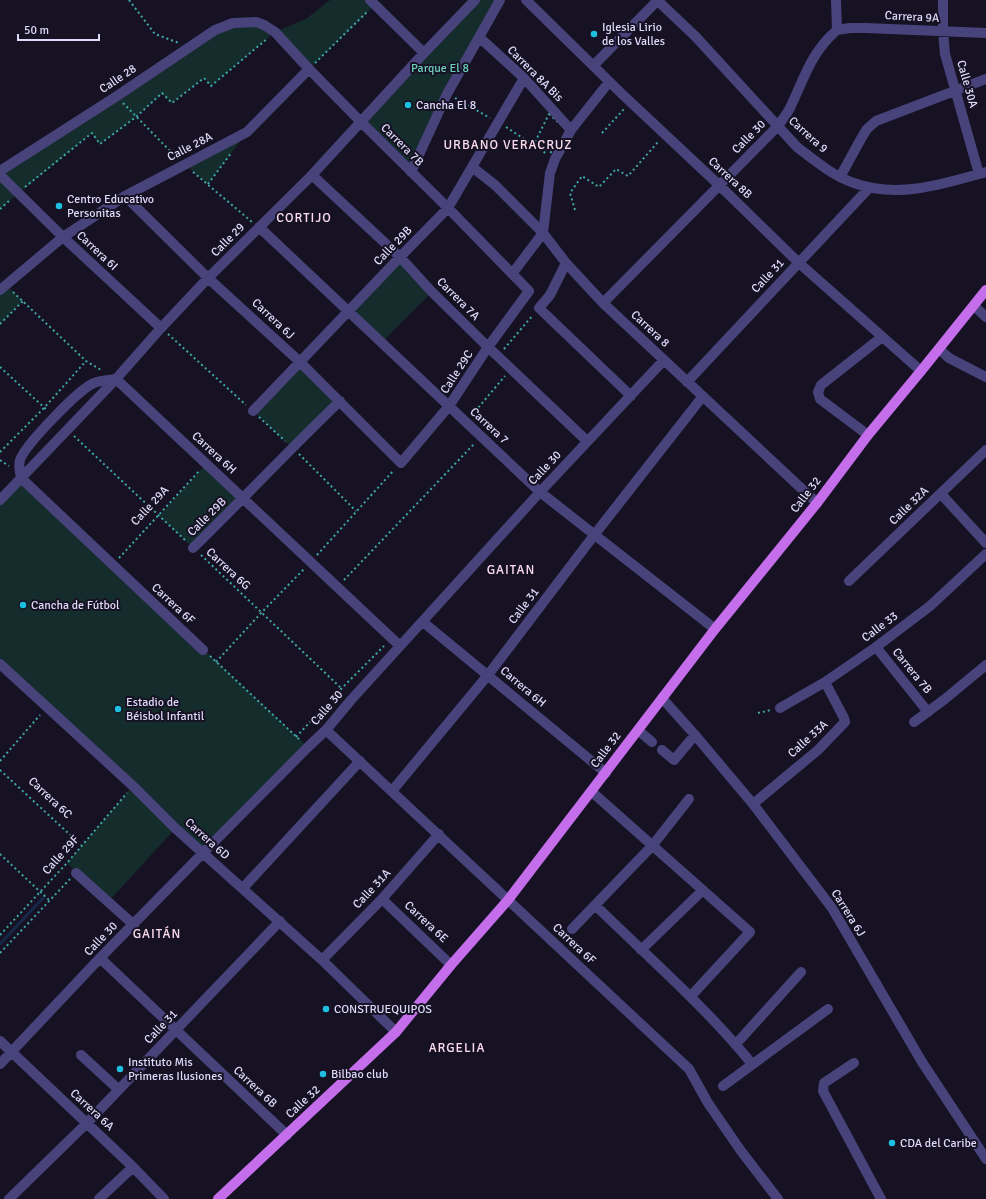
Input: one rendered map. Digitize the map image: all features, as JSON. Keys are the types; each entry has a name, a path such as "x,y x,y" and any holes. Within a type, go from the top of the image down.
{"main road":[{"name":"Calle 32","path":"218,1199 396,1032 451,965 508,900 715,629 817,503 868,435 939,350 986,290"}],"street":[{"name":"Calle 29","path":"0,500 116,379 208,278 312,175 475,0"},
{"path":"411,172 447,94 500,0"},
{"name":"Carrera 8B","path":"526,0 611,84 799,262 921,371"},
{"path":"593,66 658,0"},
{"name":"Carrera 9","path":"658,0 696,38 797,147 840,177 868,188 904,189 934,186 983,173"},
{"path":"836,0 837,30"},
{"name":"Calle 30A","path":"943,0 945,54 983,173"},
{"path":"372,2 424,53"},
{"name":"Calle 28","path":"0,171 117,96 215,30 232,23 256,22"},
{"name":"Carrera 7B","path":"256,22 275,32 309,69 529,291"},
{"name":"Carrera 9A","path":"837,30 866,28 986,33"},
{"name":"Calle 30","path":"603,303 778,126 789,110 818,50 837,30"},
{"name":"Carrera 8A Bis","path":"479,37 524,78 569,130"},
{"name":"Calle 28A","path":"3,288 63,237 125,196 247,132 309,69"},
{"name":"Calle 29B","path":"253,411 299,361 448,208 524,78"},
{"path":"840,177 867,129 876,121 986,79"},
{"path":"512,274 544,233 550,173 554,159 569,130 611,84"},
{"name":"Carrera 8","path":"472,167 495,185 544,233 566,263 603,303 817,503"},
{"name":"Carrera 6I","path":"0,175 63,237 161,328"},
{"name":"Carrera 7A","path":"312,175 400,257 432,292 497,356 587,441"},
{"name":"Calle 31","path":"687,382 868,188"},
{"name":"Carrera 6J","path":"125,196 208,278 299,361 401,463"},
{"name":"Carrera 7","path":"259,227 540,492 715,629"},
{"path":"566,263 550,295 539,308 631,396"},
{"name":"Calle 29C","path":"401,463 452,408 488,347 529,291"},
{"path":"974,306 986,317"},
{"path":"868,435 820,399 818,392 821,385 882,337"},
{"path":"939,350 948,358 986,377"},
{"name":"Calle 30","path":"0,1064 100,958 326,730 351,700 540,492 664,360"},
{"path":"22,478 19,469 19,462 24,451 55,417 84,389 95,383 116,379"},
{"name":"Carrera 6H","path":"116,379 400,646"},
{"name":"Calle 31","path":"392,791 488,675 702,396"},
{"name":"Calle 29B","path":"193,548 340,401"},
{"name":"Calle 32A","path":"849,581 986,450"},
{"name":"Carrera 6F","path":"22,478 203,650"},
{"path":"941,494 986,543"},
{"name":"Calle 33","path":"780,708 825,682 876,647 930,606 986,554"},
{"name":"Carrera 6H","path":"423,622 606,773"},
{"name":"Carrera 7B","path":"876,647 928,712"},
{"name":"Carrera 6D","path":"0,664 133,786 180,833 322,960 396,1032"},
{"path":"914,722 986,665"},
{"name":"Calle 33A","path":"753,804 818,750 845,722 825,682"},
{"name":"Carrera 6J","path":"662,698 753,804 832,908 922,1062 986,1159"},
{"name":"Carrera 6F","path":"326,730 689,1069 712,1109 741,1151 778,1199"},
{"path":"638,730 652,742"},
{"path":"662,750 674,760 695,735"},
{"path":"242,888 360,761"},
{"path":"592,792 750,932 691,996"},
{"path":"572,929 652,846 689,799"},
{"name":"Calle 31A","path":"322,960 382,899 439,834"},
{"path":"76,873 134,925"},
{"path":"641,950 702,890"},
{"name":"Carrera 6E","path":"382,899 451,965"},
{"path":"595,905 691,996 736,1044 752,1064"},
{"name":"Calle 31","path":"9,1199 87,1123 280,921"},
{"name":"Carrera 6B","path":"100,958 287,1135"},
{"path":"736,1044 800,972"},
{"path":"723,1086 828,1009"},
{"name":"Carrera 6A","path":"0,1041 133,1167 164,1199"},
{"path":"81,1055 118,1089"},
{"path":"854,1063 824,1083 823,1091 881,1199"},
{"path":"99,1199 133,1167"}],"path":[{"path":"129,0 155,34 189,47"},
{"path":"309,69 372,2"},
{"path":"0,209 92,133 100,144 136,117 162,93 172,103 204,78 211,86 275,32"},
{"path":"602,133 628,100"},
{"path":"549,114 569,130 554,154 535,142 549,114"},
{"path":"575,210 570,193 582,176 599,187 616,169 628,176 665,135"},
{"path":"208,184 234,149"},
{"path":"3,288 22,300 86,361 116,379"},
{"path":"0,324 22,300"},
{"path":"497,356 539,308"},
{"path":"0,452 44,408 86,361"},
{"path":"0,367 55,417"},
{"path":"465,420 511,369"},
{"name":"Carrera 6G","path":"67,429 341,688"},
{"path":"337,586 482,436"},
{"name":"Calle 29A","path":"113,565 206,464"},
{"path":"203,650 308,747"},
{"path":"0,761 47,707"},
{"path":"758,713 780,708"},
{"name":"Carrera 6C","path":"0,770 82,846"},
{"name":"Calle 29F","path":"0,935 82,846 133,786"},
{"path":"0,854 50,902"},
{"path":"0,953 1,950 50,902 76,873"}],"green space":[{"path":"330,0 370,0 375,5 309,69 275,32 306,19"},
{"name":"Parque El 8","path":"476,0 499,0 411,172 361,122"},
{"path":"246,22 275,32 211,86 204,78 172,103 162,94 136,117 100,144 91,134 0,209 0,171 215,30"},
{"path":"247,132 208,184 184,164"},
{"path":"400,257 432,292 382,342 348,311"},
{"path":"6,285 23,301 0,324 0,290"},
{"path":"299,361 340,401 292,448 253,411"},
{"path":"206,464 243,499 193,548 159,516"},
{"path":"21,478 308,747 203,853 175,829 108,902 67,863 133,786 0,664 0,500"}],"waterway":[{"path":"0,944 43,898"}],"place":[{"name":"Iglesia Lirio de los Valles","path":"594,34"},
{"name":"Cancha El 8","path":"408,105"},
{"name":"Centro Educativo Personitas","path":"59,206"},
{"name":"Cancha de Fútbol","path":"23,605"},
{"name":"Estadio de Béisbol Infantil","path":"118,709"},
{"name":"CONSTRUEQUIPOS","path":"326,1009"},
{"name":"Instituto Mis Primeras Ilusiones","path":"120,1069"},
{"name":"Bilbao club","path":"323,1074"},
{"name":"CDA del Caribe","path":"892,1143"}],"district":[{"name":"URBANO VERACRUZ","path":"508,145"},
{"name":"CORTIJO","path":"304,218"},
{"name":"GAITAN","path":"511,570"},
{"name":"GAITÁN","path":"157,934"},
{"name":"ARGELIA","path":"457,1048"}]}
